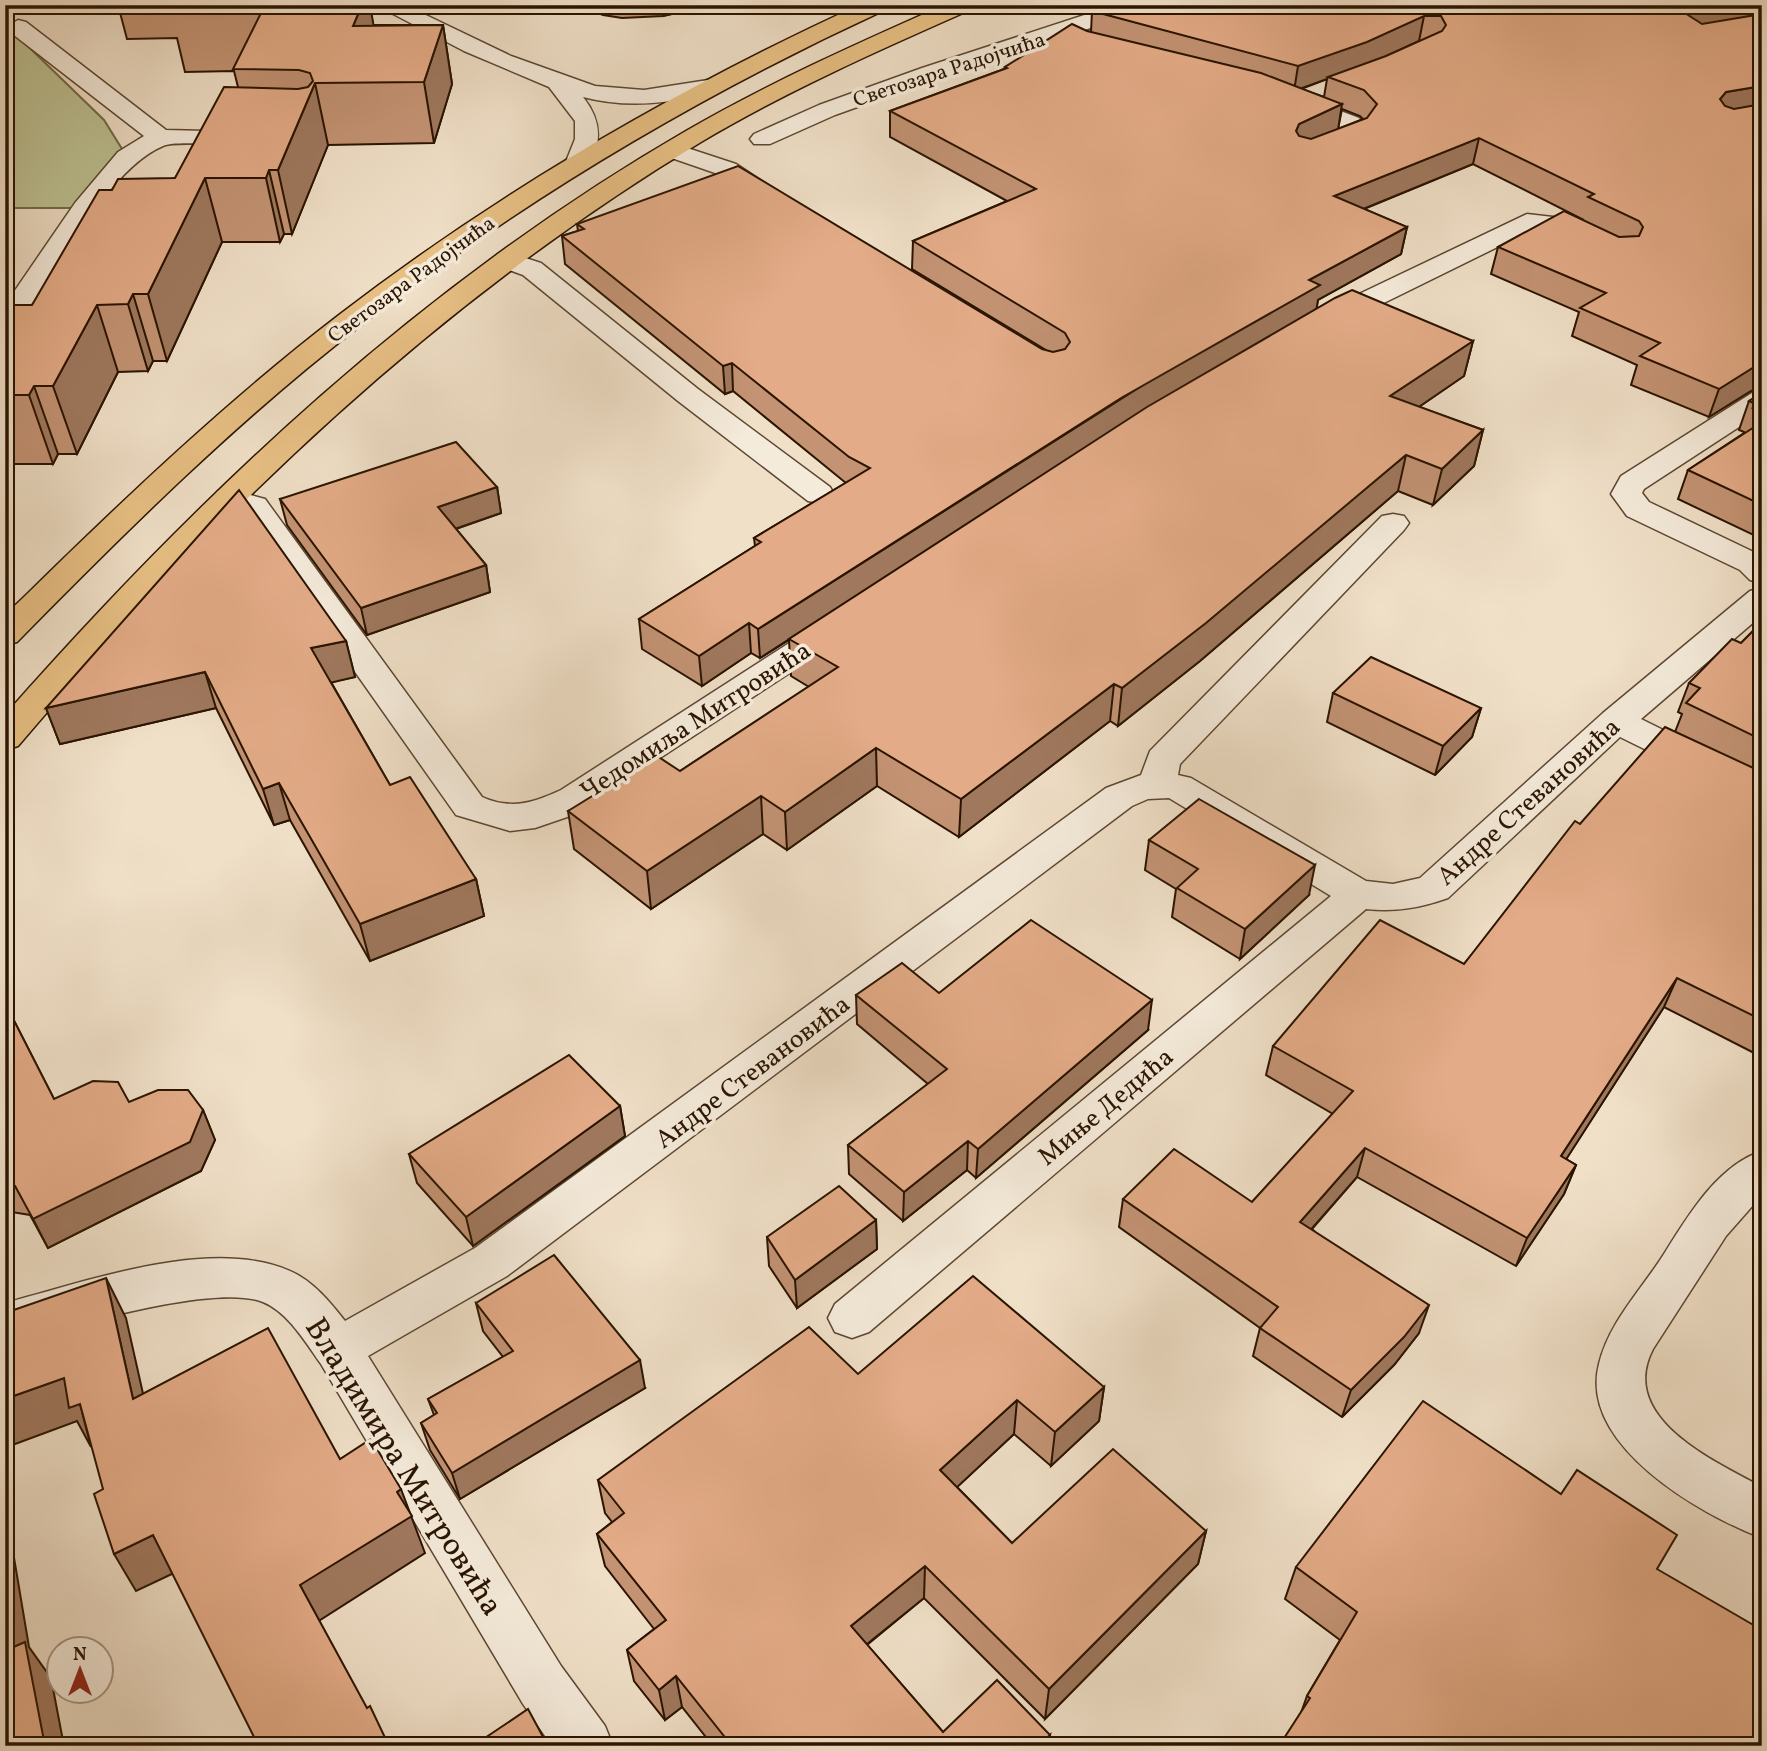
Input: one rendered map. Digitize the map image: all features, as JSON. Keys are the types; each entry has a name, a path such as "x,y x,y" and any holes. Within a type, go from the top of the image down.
{"main road":[{"name":"Светозара Радојчића","path":"5,635 180,465 349,320 475,231 577,164 708,87 877,5"},
{"name":"Светозара Радојчића","path":"5,738 126,600 229,498 384,356 506,260 672,150 815,74 962,5"}],"street":[{"path":"388,5 559,85 620,97 671,96 708,87"},
{"name":"Светозара Радојчића","path":"762,139 917,78 1137,5"},
{"path":"18,27 160,137"},
{"name":"Светозара Радојчића","path":"1059,33 1081,44"},
{"path":"559,85 581,107 589,122 588,143 577,164"},
{"path":"1306,156 1353,136 1357,130 1351,123 1286,97 1334,87"},
{"path":"5,326 84,208 127,157 160,137 270,140"},
{"path":"672,150 727,169 796,212"},
{"path":"1295,339 1527,222 1544,222 1611,252"},
{"name":"Светозара Радојчића","path":"506,260 532,269 688,396 819,495"},
{"path":"1762,399 1632,483 1626,494 1639,509 1751,563 1762,573"},
{"name":"Чедомиља Митровића","path":"229,498 254,506 470,806 490,817 530,818 574,799 863,610"},
{"path":"1157,783 1163,760 1393,523"},
{"name":"Андре Стевановића","path":"338,1349 491,1262 1119,797 1139,787 1157,783 1178,787 1358,894 1393,898 1412,896 1434,888 1616,721 1762,598"},
{"path":"1616,721 1762,795"},
{"name":"Миње Дедића","path":"852,1318 1358,894"},
{"path":"1762,1169 1746,1180 1708,1224 1633,1339 1621,1368 1620,1397 1637,1428 1667,1457 1762,1514"},
{"name":"Владимира Митровића","path":"5,1324 170,1285 243,1279 273,1284 288,1294 308,1311 338,1349 542,1685 585,1746"}],"green space":[{"path":"5,24 104,120 127,157 84,208 5,208"}],"building":[{"path":"175,5 362,5 353,26 443,25 424,82 315,83 278,170 269,170 266,178 205,178 148,294 133,294 128,304 97,305 53,386 34,386 29,395 5,395 5,305 32,305 99,190 112,190 118,179 175,178 224,87 298,89 308,87 313,81 310,73 299,70 233,69 262,11 170,12"},
{"path":"1101,5 1700,5 1688,15 1702,24 1762,14 1762,86 1726,92 1720,99 1725,106 1734,109 1762,104 1762,362 1719,389 1640,356 1660,343 1580,308 1606,293 1498,247 1564,211 1619,237 1639,236 1643,227 1639,221 1588,197 1594,194 1479,138 1334,196 1407,227 1309,280 1320,285 1121,398 758,629 749,623 699,656 639,619 761,542 754,538 870,468 849,457 732,363 723,366 562,236 584,229 577,224 738,166 1042,349 1053,352 1065,349 1070,342 1065,333 913,241 1036,189 890,111 1007,68 1005,67 1072,24 1087,31 1261,73 1342,104 1299,124 1296,131 1299,136 1311,139 1367,118 1377,104 1364,90 1328,77 1386,56 1442,31 1446,25 1441,16 1424,16 1367,42 1298,66 1092,11"},
{"path":"1352,290 1473,341 1390,396 1483,430 1442,469 1406,455 1206,623 1122,688 1114,684 961,799 876,748 785,812 761,796 647,871 568,811 657,756 680,771 838,667 789,639 1147,407"},
{"path":"1762,393 1762,411 1753,408 1758,405 1749,401"},
{"path":"1762,422 1762,505 1688,470"},
{"path":"456,442 497,487 438,507 486,565 361,608 280,499"},
{"path":"239,490 346,641 311,648 390,785 410,777 476,879 360,924 279,783 263,789 205,672 46,708"},
{"path":"1762,622 1762,740 1686,703 1700,688 1689,683 1732,639 1741,643"},
{"path":"1371,657 1481,708 1443,746 1333,693"},
{"path":"1665,727 1762,772 1762,1020 1677,978 1561,1156 1576,1165 1527,1238 1365,1148 1300,1222 1429,1305 1404,1337 1351,1390 1260,1328 1278,1307 1123,1199 1174,1149 1252,1202 1353,1091 1273,1046 1380,920 1464,964 1575,821 1580,824"},
{"path":"1199,799 1315,865 1245,929 1177,888 1198,869 1149,840"},
{"path":"1031,920 1152,1000 978,1149 968,1141 904,1192 848,1145 947,1069 856,995 902,963 939,993"},
{"path":"5,1003 54,1099 93,1081 118,1082 129,1102 158,1090 188,1090 203,1110 190,1142 33,1219 15,1186 5,1184"},
{"path":"569,1055 620,1106 466,1217 409,1154"},
{"path":"839,1186 876,1220 795,1280 767,1237"},
{"path":"554,1255 640,1360 452,1473 421,1423 437,1413 428,1399 513,1351 476,1303"},
{"path":"973,1276 1104,1387 1055,1432 1017,1400 940,1470 1012,1543 1113,1449 1206,1531 1049,1689 925,1566 851,1626 943,1732 997,1680 1050,1735 1039,1746 732,1746 676,1676 659,1690 627,1650 666,1620 597,1534 624,1513 598,1480 809,1327 858,1374"},
{"path":"106,1278 133,1399 268,1328 340,1459 371,1439 401,1489 397,1492 412,1516 300,1585 367,1708 370,1706 389,1746 246,1746 256,1741 153,1535 114,1554 94,1494 103,1489 80,1404 69,1408 64,1378 5,1399 5,1313"},
{"path":"1423,1401 1561,1494 1577,1470 1677,1535 1657,1569 1762,1630 1762,1746 1279,1746 1310,1698 1307,1696 1357,1612 1296,1567"},
{"path":"5,1627 9,1649 25,1642 45,1746 5,1746"},
{"path":"528,1709 548,1746 473,1746"}]}
